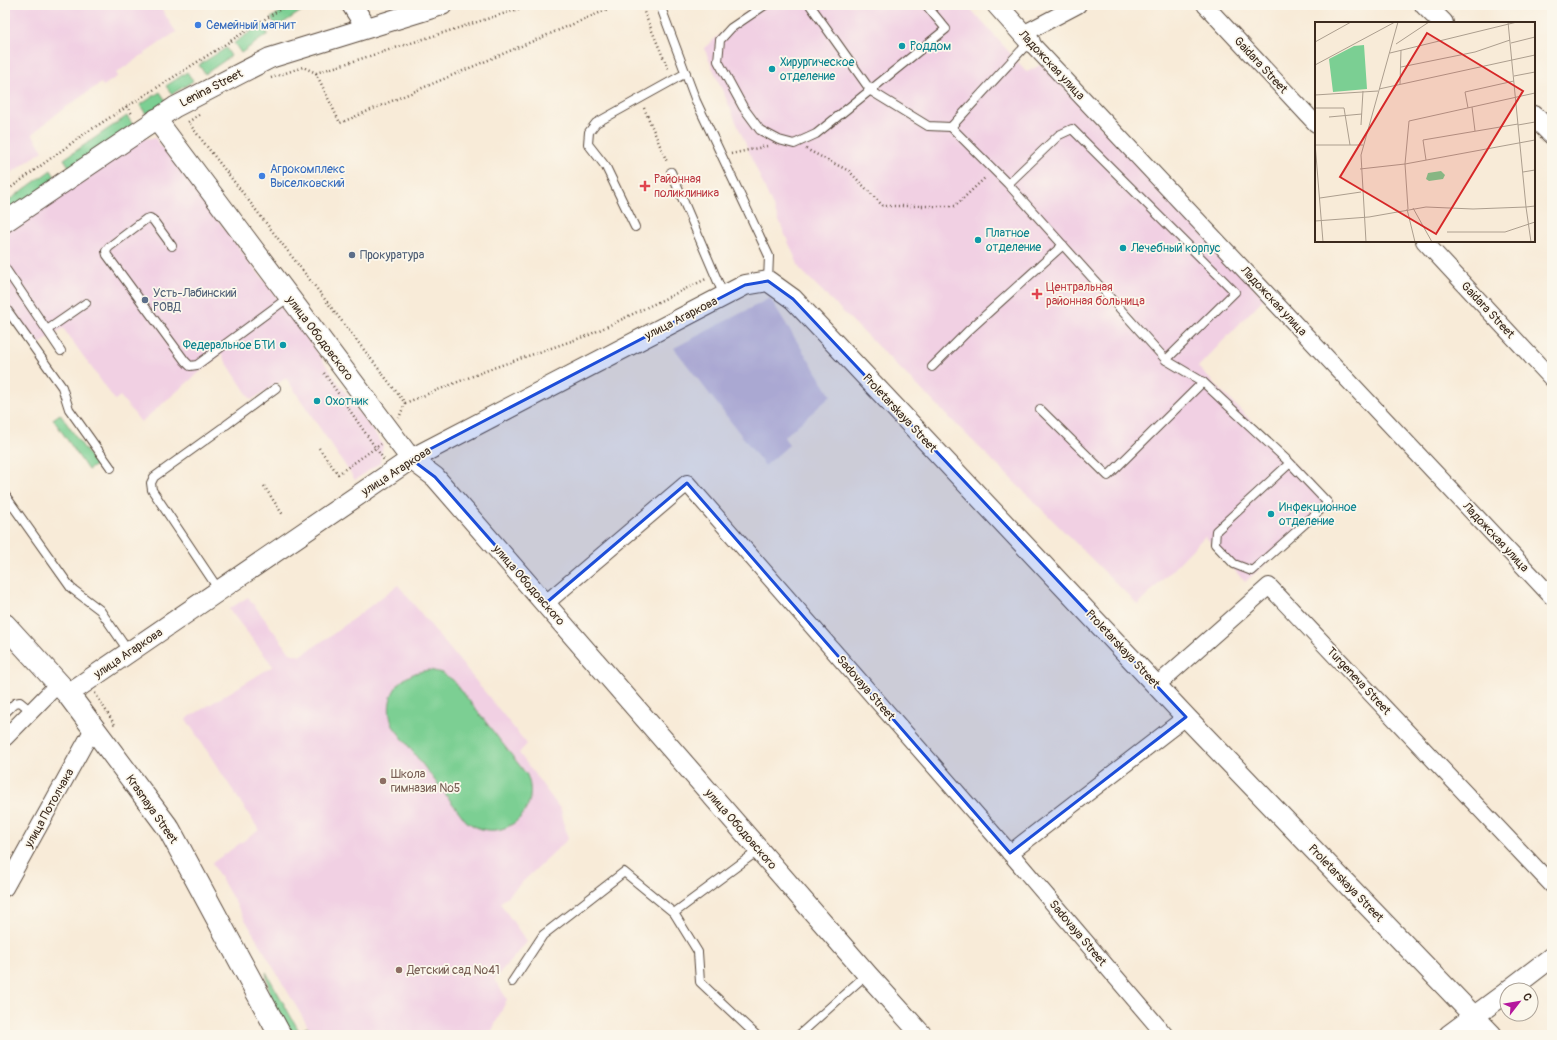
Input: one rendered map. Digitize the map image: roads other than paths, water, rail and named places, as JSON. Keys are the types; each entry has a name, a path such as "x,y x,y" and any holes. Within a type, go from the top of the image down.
{"main road":[{"name":"Krasnaya Street","path":"5,626 63,689 94,727 169,829 280,1035"}],"street":[{"path":"352,5 366,27"},
{"name":"Lenina Street","path":"5,222 175,107 270,58 366,27 442,5"},
{"name":"Ладожская улица","path":"997,5 1552,597"},
{"path":"1027,38 1078,5"},
{"name":"Gaidara Street","path":"1205,5 1315,123"},
{"path":"1425,5 1441,22"},
{"path":"1535,117 1552,134"},
{"name":"улица Ободовского","path":"156,119 411,459 435,477 867,974 922,1035"},
{"name":"Gaidara Street","path":"1425,242 1552,379"},
{"name":"улица Агаркова","path":"5,738 31,711 63,689 129,652 411,459 745,285 768,281"},
{"name":"Proletarskaya Street","path":"768,281 792,299 1186,717 1492,1035"},
{"name":"Sadovaya Street","path":"546,603 687,483 1010,853 1164,1035"},
{"name":"Turgeneva Street","path":"1157,685 1269,586 1552,885"},
{"path":"1010,853 1186,717"},
{"name":"улица Потолчака","path":"5,888 94,727"},
{"path":"1520,982 1552,957"},
{"path":"1449,1035 1499,998"}],"lane":[{"path":"660,5 696,101 769,256 768,281"},
{"path":"765,5 731,28 720,40 718,61 743,107 760,130 779,140 791,143 816,134 946,29 926,5"},
{"path":"810,5 871,91 928,126 951,127 1008,184 1166,360 1203,382 1290,463 1328,503 1252,571 1234,564 1215,544 1216,531 1290,463"},
{"path":"951,127 1027,38"},
{"path":"635,226 606,167 588,144 587,137 592,127 596,123 686,73"},
{"path":"1008,184 1058,135 1072,129 1235,292 1166,360"},
{"path":"671,172 724,296"},
{"path":"172,246 150,218 146,219 109,247 106,251 107,255 190,366 197,365 289,297"},
{"path":"932,367 968,331 1063,245"},
{"path":"5,268 61,351"},
{"path":"47,330 86,303"},
{"path":"5,307 62,387 69,409 111,468"},
{"path":"1040,409 1108,476 1203,382"},
{"path":"219,590 152,490 151,483 154,477 276,388"},
{"path":"5,495 71,588 100,610 129,652"},
{"path":"5,713 15,703 20,702 31,711"},
{"path":"674,913 759,850"},
{"path":"512,982 543,935 624,872 674,913 698,952 700,982 756,1035"},
{"path":"799,1035 867,974"}],"place":[{"name":"Семейный магнит","path":"198,25"},
{"name":"Роддом","path":"902,46"},
{"name":"Хирургическое отделение","path":"772,69"},
{"name":"Агрокомплекс Выселковский","path":"262,176"},
{"name":"Районная поликлиника","path":"645,186"},
{"name":"Платное отделение","path":"978,240"},
{"name":"Лечебный корпус","path":"1123,248"},
{"name":"Прокуратура","path":"352,255"},
{"name":"Центральная районная больница","path":"1037,294"},
{"name":"Усть-Лабинский РОВД","path":"145,300"},
{"name":"Федеральное БТИ","path":"283,345"},
{"name":"Охотник","path":"317,401"},
{"name":"Инфекционное отделение","path":"1271,514"},
{"name":"Школа гимназия №5","path":"383,781"},
{"name":"Детский сад №41","path":"399,970"}]}
